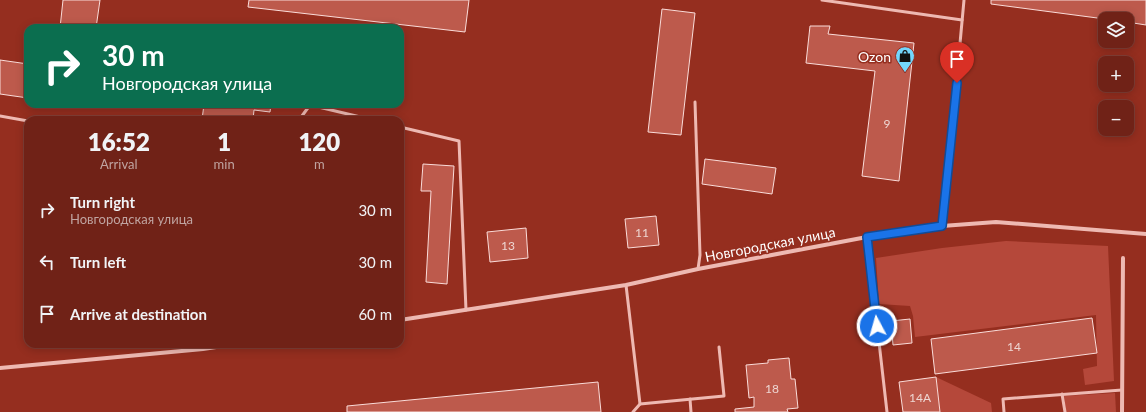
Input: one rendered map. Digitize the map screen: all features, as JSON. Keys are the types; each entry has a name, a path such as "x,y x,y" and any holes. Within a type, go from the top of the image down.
{"street":[{"name":"Новгородская улица","path":"404,319 626,285 698,269 867,237 942,226 996,222 1146,234"},
{"path":"1122,258 1122,412"},
{"path":"0,368 210,348"}],"lane":[{"path":"822,0 962,20"},
{"path":"942,226 946,198 964,0"},
{"path":"695,102 700,255 698,269"},
{"path":"323,108 356,116"},
{"path":"0,116 24,120"},
{"path":"404,127 459,141 466,310"},
{"path":"867,237 887,412"},
{"path":"626,285 640,404"},
{"path":"633,412 640,404 724,396 719,347"},
{"path":"1004,412 1004,399 1122,390"},
{"path":"1062,394 1065,412"},
{"path":"690,399 691,412"}],"shaded area":[{"path":"1006,241 1108,246 1114,381 1085,385 1083,369 1097,366 1096,315 915,337 913,316 910,306 879,304 876,258 942,248"},
{"path":"936,377 991,403 992,412 940,412"},
{"path":"1115,393 1116,412 1066,412 1064,396"}],"building":[{"path":"63,0 100,0 97,24 60,24"},
{"path":"249,0 469,0 465,32 248,7"},
{"path":"991,0 1146,0 1146,25 1134,23 1134,12 1098,12 1098,18 991,4"},
{"path":"662,9 695,13 681,135 648,132"},
{"path":"810,26 830,26 828,34 914,43 899,181 862,176 875,71 806,63"},
{"path":"0,60 24,63 24,97 0,94"},
{"path":"204,108 270,108 270,112 254,110 253,116 202,116"},
{"path":"705,159 776,168 772,194 702,184"},
{"path":"423,164 454,166 447,284 426,282 431,191 421,191"},
{"path":"656,216 659,245 628,248 625,219"},
{"path":"526,228 528,258 490,262 487,232"},
{"path":"1092,318 1097,353 935,374 931,339"},
{"path":"910,319 912,343 893,345 891,321"},
{"path":"789,358 791,379 795,379 798,408 787,409 788,412 735,412 735,409 754,407 754,397 749,398 746,365 768,363 768,360"},
{"path":"936,377 940,412 903,412 899,382"},
{"path":"598,382 601,412 347,412 347,406"}],"place":[{"name":"Ozon","path":"905,73"}],"route":[{"path":"877,326 867,237 942,226 957,83"}]}
